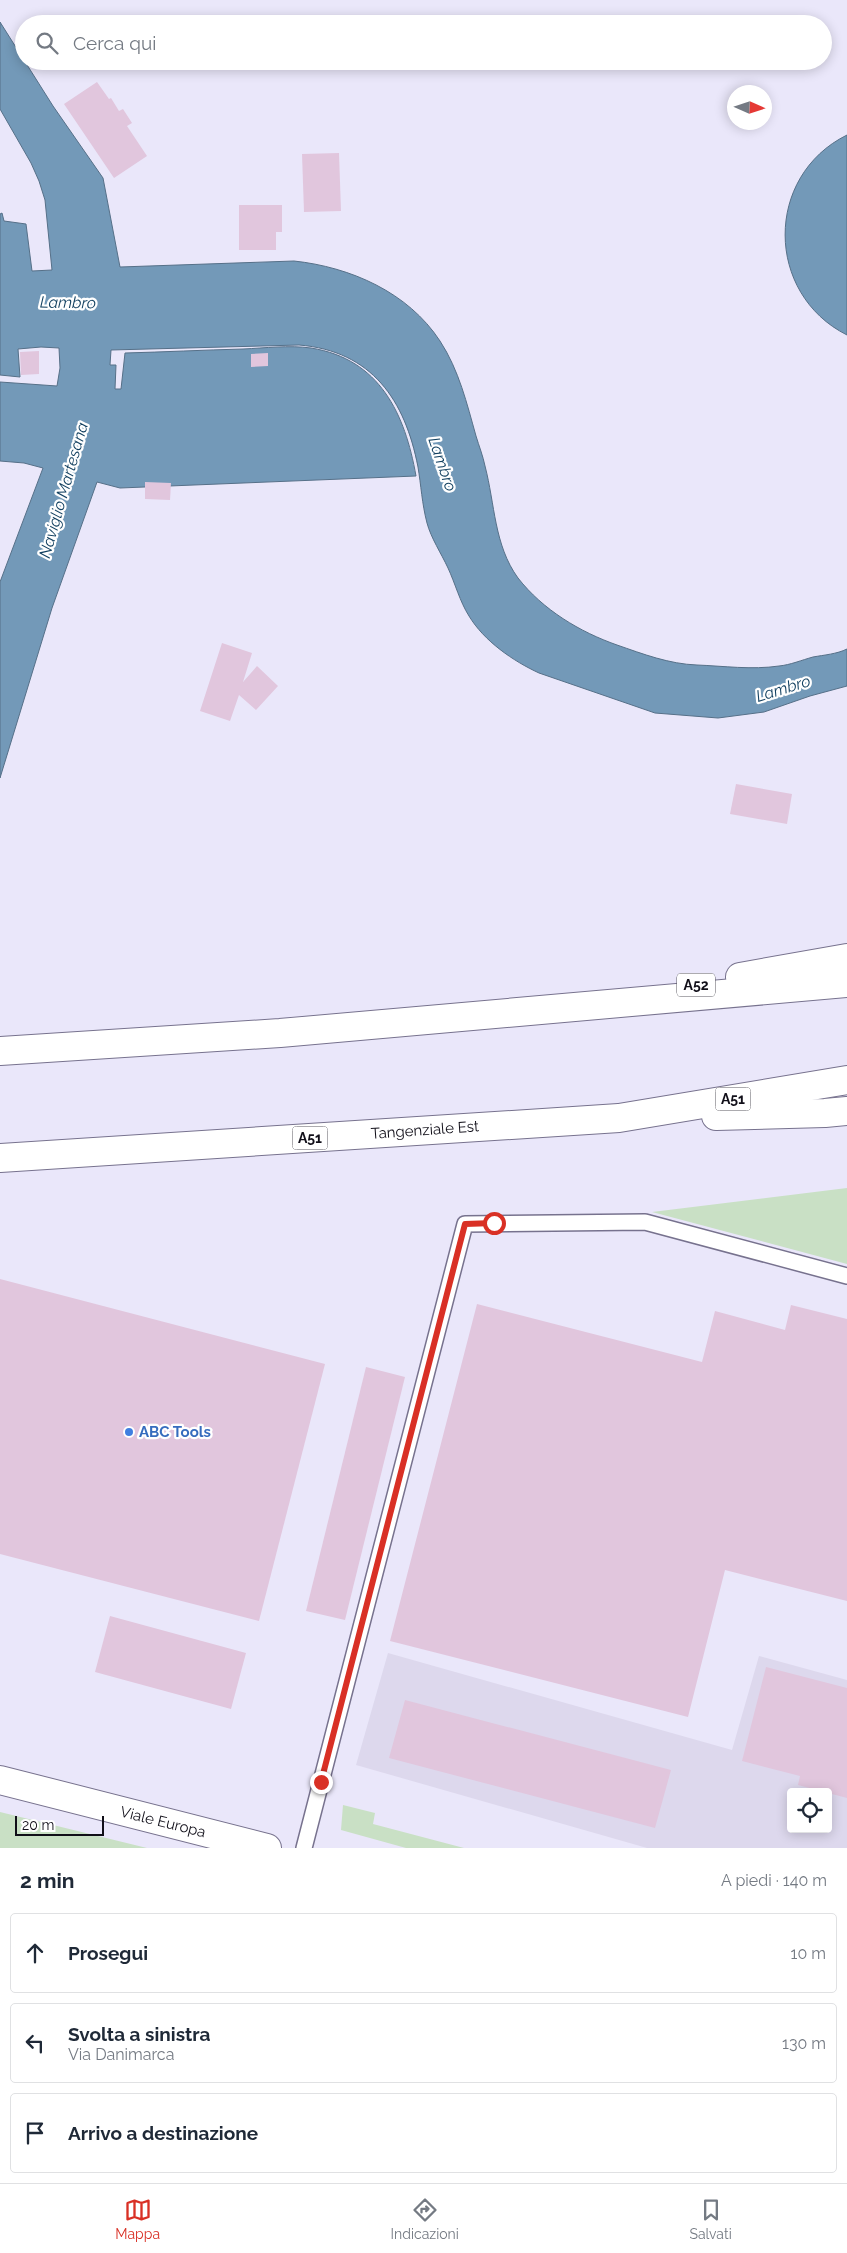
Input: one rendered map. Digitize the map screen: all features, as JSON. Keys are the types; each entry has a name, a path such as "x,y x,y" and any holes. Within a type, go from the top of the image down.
{"main road":[{"name":"A52","path":"544,1011 847,958"},
{"path":"729,979 847,963"},
{"path":"0,1051 280,1034 847,983"},
{"name":"Tangenziale Est","path":"0,1158 619,1118 847,1080"},
{"path":"619,1118 825,1114 847,1110"},
{"name":"Viale Europa","path":"0,1780 267,1848"}],"lane":[{"path":"304,1848 465,1224 645,1222 847,1276"}],"shaded area":[{"path":"388,1653 732,1750 759,1656 847,1680 847,1848 647,1848 356,1765"}],"green space":[{"path":"847,1188 847,1264 652,1212"},
{"path":"343,1805 375,1813 373,1824 464,1848 406,1848 341,1830"},
{"path":"0,1812 147,1848 0,1848"}],"water":[{"path":"0,22 15,46 15,70 30,70 103,178 120,267 294,261 315,264 336,269 376,285 412,309 440,341 447,352 462,387 484,462 496,524 510,565 528,590 563,619 603,640 676,663 758,668 787,665 847,649 847,686 810,696 764,712 718,718 655,713 539,673 519,663 491,642 475,625 466,611 427,523 418,467 404,421 394,401 381,383 365,369 347,357 325,349 299,345 111,350 110,365 116,365 115,389 121,389 125,353 294,347 311,348 335,354 355,364 372,377 385,393 405,431 416,476 120,488 97,482 52,608 0,778 0,582 43,468 24,463 0,461 0,382 57,386 60,368 59,348 18,349 20,377 0,375 0,214 2,213 4,221 26,224 32,271 52,270 45,200 39,181 31,163 0,109"},
{"path":"847,135 847,335 820,316 801,292 789,265 785,235 789,205 800,178 820,154"}],"building":[{"path":"97,82 119,111 123,109 132,123 127,126 147,156 114,178 64,104"},
{"path":"339,153 341,211 304,212 302,154"},
{"path":"239,205 282,205 282,232 276,232 276,250 239,250"},
{"path":"39,351 39,374 21,375 20,352"},
{"path":"268,353 268,366 251,367 251,354"},
{"path":"145,482 171,483 170,500 145,499"},
{"path":"222,643 252,653 243,682 257,666 278,686 256,710 239,695 230,721 200,711"},
{"path":"736,784 792,794 787,824 730,814"},
{"path":"0,1279 325,1364 259,1621 0,1554"},
{"path":"477,1304 702,1362 715,1311 785,1330 791,1305 847,1319 847,1601 725,1570 688,1717 390,1641"},
{"path":"366,1367 405,1377 345,1620 306,1611"},
{"path":"110,1616 246,1653 231,1709 95,1672"},
{"path":"766,1667 847,1688 847,1798 832,1794 832,1788 809,1788 798,1785 800,1776 742,1761"},
{"path":"405,1700 671,1770 655,1828 389,1758"}],"place":[{"name":"ABC Tools","path":"129,1432"}],"route":[{"path":"321,1782 465,1224 494,1223"}],"water label":[{"name":"Lambro","path":"68,302"},
{"name":"Lambro","path":"443,464"},
{"name":"Naviglio Martesana","path":"63,490"},
{"name":"Lambro","path":"783,688"}]}
